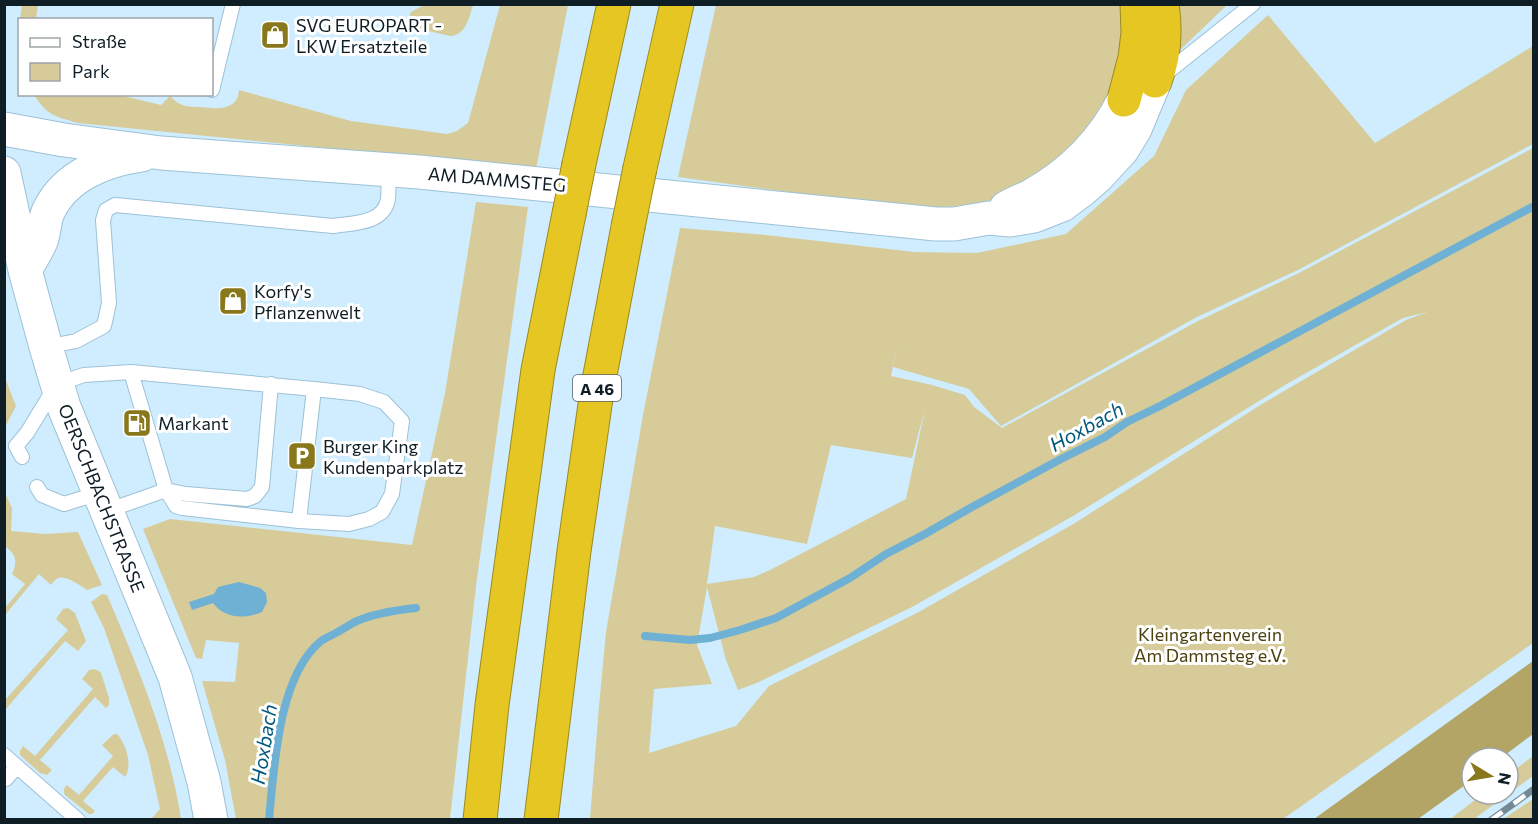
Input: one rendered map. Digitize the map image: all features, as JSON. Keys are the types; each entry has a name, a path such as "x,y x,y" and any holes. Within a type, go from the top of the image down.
{"highway":[{"path":"480,819 492,705 535,394 579,164 614,4"},
{"path":"1124,100 1135,58 1138,33 1137,4"},
{"path":"1155,81 1164,48 1162,4"},
{"name":"A 46","path":"541,819 574,551 597,391 640,168 677,8"}],"main road":[{"name":"AM DAMMSTEG","path":"4,129 64,140 161,153 388,170 954,224 1034,216 1062,205 1098,176 1122,150 1135,129 1155,81"},
{"name":"AM DAMMSTEG","path":"989,219 1060,178 1080,162 1099,141 1124,100"},
{"path":"25,270 41,241 48,212 59,194 81,175 120,158 161,153"},
{"name":"OERSCHBACHSTRASSE","path":"4,173 25,270 64,406 174,677 204,782 211,819"}],"lane":[{"path":"213,86 233,4"},
{"name":"AM DAMMSTEG","path":"1124,100 1155,81 1253,4"},
{"path":"46,347 76,341 104,326 109,303 104,220 106,210 115,205 333,226 372,220 384,211 388,200 388,170"},
{"path":"22,457 16,446 27,433 57,384 84,375 130,372 271,384 360,394 384,402 402,422 392,494 382,512 369,519 349,524 299,521 176,506 166,490 130,372"},
{"path":"37,487 42,495 64,504 103,502 166,490 247,499 255,496 262,487 271,384"},
{"path":"299,521 314,389"},
{"path":"4,755 78,819"},
{"path":"6,779 17,766"}],"green space":[{"path":"426,4 473,5 463,29 460,33 450,36 416,28 410,23 411,12"},
{"path":"1172,4 1227,5 1178,52"},
{"path":"22,5 38,5 36,18 20,18"},
{"path":"500,5 568,5 536,169 78,123 52,114 35,96 123,96 161,105 170,96 184,106 219,108 235,102 239,90 351,121 447,134 457,131 468,123"},
{"path":"716,5 1126,5 1115,91 1092,133 1025,190 985,202 947,207 898,207 678,177"},
{"name":"Kleingartenverein Am Dammsteg e.V.","path":"1268,15 1375,143 1533,46 1533,144 1298,270 1197,317 1001,426 969,389 893,367 899,334 891,376 965,395 974,407 1002,428 1198,321 1299,273 1533,148 1533,643 1283,819 590,819 606,632 643,415 680,228 766,235 914,252 977,253 1066,234 1154,156 1186,90","holes":["1427,312 1406,320 1262,404 1075,523 917,613 769,686 736,726 649,753 654,689 712,684 697,645 707,587 726,660 738,690 759,682 912,607 1073,516 1285,385 1403,318","925,409 906,499 754,577 707,584 715,526 807,544 831,445 912,458"]},
{"path":"476,202 528,207 476,586 450,819 236,819 225,760 202,681 235,682 239,643 206,640 202,659 196,658 143,529 170,519 412,545 445,393"},
{"path":"5,378 16,406 4,427"},
{"path":"5,493 12,508 11,531 45,534 78,532 102,585 87,590 62,577 51,585 39,574 5,615 5,608 25,584 12,574 15,558 5,546"},
{"path":"102,594 107,595 151,705 169,761 181,819 151,819 160,809 148,755 104,628 91,602"},
{"path":"68,608 75,613 86,641 78,651 65,641 5,710 5,700 68,630 56,619 63,609"},
{"path":"94,669 101,673 109,705 106,708 95,697 40,760 52,770 47,775 40,773 20,755 20,751 23,746 35,756 93,689 82,679 89,670"},
{"path":"117,734 126,749 127,772 125,777 113,767 83,801 95,811 89,814 65,795 64,789 67,785 79,795 113,756 102,745"},
{"path":"1533,756 1533,776 1520,785 1520,766"},
{"path":"1533,799 1533,819 1503,819"},
{"path":"1467,806 1492,806 1474,819 1450,819"}],"shaded area":[{"path":"1533,661 1533,734 1517,746 1460,746 1460,789 1418,819 1314,819"}],"water":[{"path":"239,582 260,588 266,593 267,602 262,612 249,616 229,615 213,603 192,610 189,602 214,594 218,587"}],"waterway":[{"name":"Hoxbach","path":"645,636 690,640 710,638 776,618 850,578 886,554 1105,437 1127,422 1534,206"},
{"name":"Hoxbach","path":"269,820 281,724 295,676 307,657 321,641 357,621 379,614 416,608"}],"railway":[{"path":"1491,820 1534,789"}],"place":[{"name":"SVG EUROPART - LKW Ersatzteile","path":"275,35"},
{"name":"Korfy's Pflanzenwelt","path":"233,301"},
{"name":"Markant","path":"137,423"},
{"name":"Burger King Kundenparkplatz","path":"302,456"}]}
